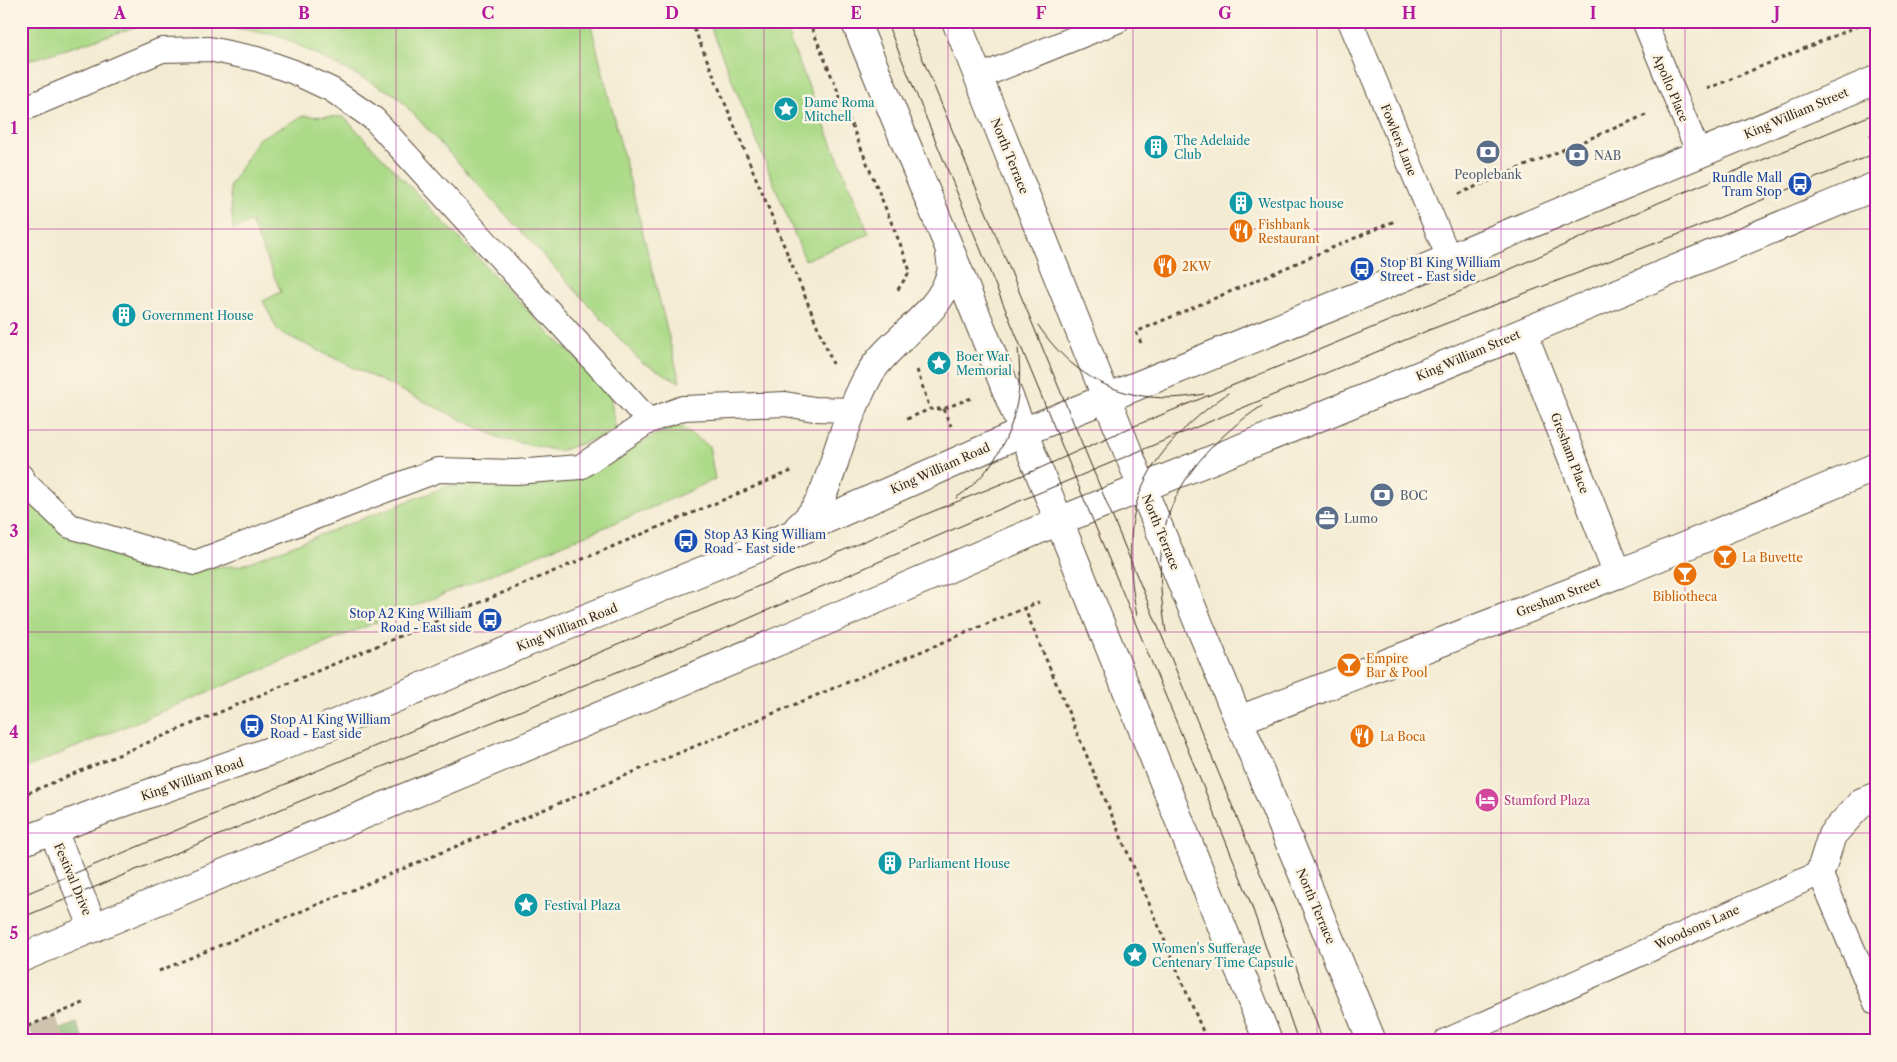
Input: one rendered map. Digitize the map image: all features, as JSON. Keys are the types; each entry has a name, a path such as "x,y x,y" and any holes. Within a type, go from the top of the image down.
{"main road":[{"path":"856,21 1268,1041"},
{"name":"North Terrace","path":"956,21 1143,488 1372,1041"},
{"name":"King William Street","path":"1107,398 1876,80"},
{"name":"King William Street","path":"1059,521 1523,333 1876,186"},
{"path":"788,536 806,520 820,501 854,410 870,374 877,364 929,310 946,286 952,270 948,245"},
{"name":"Gresham Place","path":"1523,333 1618,574"},
{"name":"King William Road","path":"21,842 52,829 273,750 535,639 788,536 1023,432 1107,398"},
{"name":"Gresham Street","path":"1239,720 1618,574 1876,468"},
{"path":"21,958 793,635 1059,521"},
{"path":"1820,873 1832,835 1862,802 1876,797"},
{"name":"Festival Drive","path":"52,829 94,928"}],"lane":[{"path":"979,78 1117,21"},
{"name":"Fowlers Lane","path":"1350,21 1426,208 1449,258"},
{"name":"Apollo Place","path":"1644,21 1699,154"},
{"path":"21,110 162,50 209,49 257,59 294,72 332,90 374,119 649,421"},
{"path":"21,476 25,484 70,526 195,563 438,470 516,472 580,467 649,421 683,408 785,404 854,410"},
{"path":"1820,873 1876,1003"},
{"name":"Woodsons Lane","path":"1446,1041 1820,873"}],"path":[{"path":"691,21 833,364"},
{"path":"809,21 901,246"},
{"path":"1141,343 1136,332 1870,21"},
{"path":"1870,136 1876,133"},
{"path":"915,365 930,409"},
{"path":"907,419 930,409 943,409 971,398"},
{"path":"943,409 951,426"},
{"path":"21,796 796,469"},
{"path":"159,971 1039,602"},
{"path":"1024,608 1207,1041"},
{"path":"21,1029 86,1002"}],"green space":[{"path":"21,21 155,21 21,63"},
{"path":"197,21 590,21 680,382 641,362 396,95 280,36"},
{"path":"708,21 782,21 869,234 805,260"},
{"path":"303,116 344,117 552,336 609,388 616,432 559,451 502,439 278,331 263,301 281,292 251,222 233,230 230,186 258,139"},
{"path":"676,424 709,446 715,479 665,502 21,770 21,478 80,521 189,567 239,566 453,484 614,457"},
{"path":"76,1023 84,1041 34,1041"}],"tunnel":[{"path":"41,1021 49,1041"}],"tram line":[{"path":"886,21 1236,866 1298,1041"},
{"path":"907,21 1275,909 1323,1041"},
{"path":"21,896 819,561 924,515 1038,469 1120,432 1466,289 1658,203 1876,113"},
{"path":"21,918 408,756 736,624 986,515 1429,330 1682,233 1876,153"},
{"path":"1038,325 1071,363 1089,376 1110,387 1131,394 1154,397 1204,394"},
{"path":"956,498 973,485 987,469 999,452 1008,432 1015,412 1019,391 1018,349"},
{"path":"1137,616 1132,583 1131,549 1134,516 1143,485 1159,458 1180,433 1228,393"},
{"path":"1166,632 1161,584 1161,549 1168,516 1176,497 1186,479 1213,445 1262,406"}],"place":[{"name":"Dame Roma Mitchell","path":"786,109"},
{"name":"The Adelaide Club","path":"1156,147"},
{"name":"Peoplebank","path":"1488,152"},
{"name":"NAB","path":"1577,155"},
{"name":"Rundle Mall Tram Stop","path":"1800,184"},
{"name":"Westpac house","path":"1241,203"},
{"name":"Fishbank Restaurant","path":"1241,231"},
{"name":"2KW","path":"1165,266"},
{"name":"Stop B1 King William Street - East side","path":"1362,269"},
{"name":"Government House","path":"124,315"},
{"name":"Boer War Memorial","path":"939,363"},
{"name":"BOC","path":"1382,495"},
{"name":"Lumo","path":"1327,518"},
{"name":"Stop A3 King William Road - East side","path":"686,541"},
{"name":"La Buvette","path":"1725,557"},
{"name":"Bibliotheca","path":"1685,574"},
{"name":"Stop A2 King William Road - East side","path":"490,620"},
{"name":"Empire Bar & Pool","path":"1349,665"},
{"name":"Stop A1 King William Road - East side","path":"252,726"},
{"name":"La Boca","path":"1362,736"},
{"name":"Stamford Plaza","path":"1487,800"},
{"name":"Parliament House","path":"890,863"},
{"name":"Festival Plaza","path":"526,905"},
{"name":"Women's Sufferage Centenary Time Capsule","path":"1135,955"}]}
